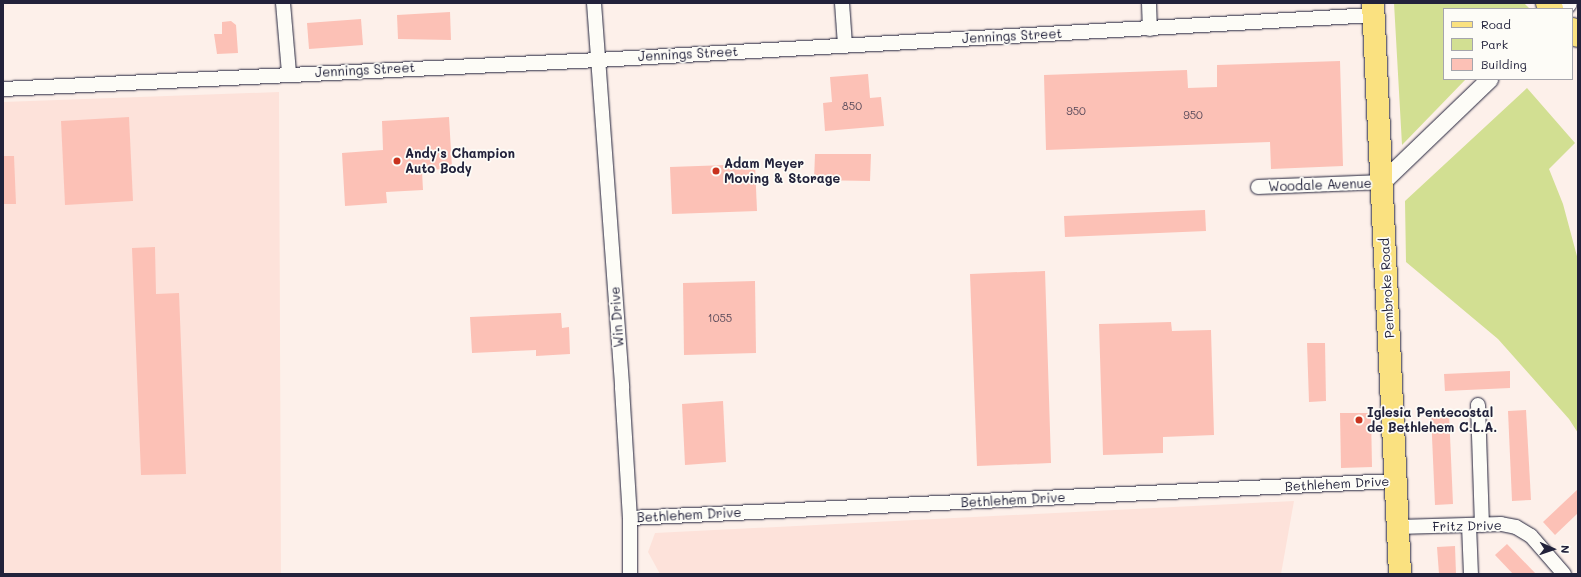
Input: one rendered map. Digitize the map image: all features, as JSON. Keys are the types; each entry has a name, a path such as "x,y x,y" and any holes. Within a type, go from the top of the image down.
{"main road":[{"name":"Pembroke Road","path":"1373,9 1400,574"}],"street":[{"path":"282,3 289,73"},
{"name":"Win Drive","path":"594,3 630,518 630,574"},
{"path":"842,3 845,45"},
{"path":"1149,3 1150,29"},
{"name":"Jennings Street","path":"3,89 289,73 598,60 1150,29 1373,9"},
{"path":"1382,182 1487,80"},
{"name":"Woodale Avenue","path":"1258,187 1382,182"},
{"path":"1471,574 1475,525 1478,405"},
{"name":"Bethlehem Drive","path":"630,518 1396,481"},
{"name":"Fritz Drive","path":"1398,527 1509,525 1523,531 1564,574"}],"shaded area":[{"path":"279,92 281,574 3,574 3,102"},
{"path":"1294,501 1281,574 660,574 648,552 655,533"}],"green space":[{"path":"1394,3 1524,3 1529,8 1443,8 1443,80 1465,80 1402,145"},
{"path":"1527,88 1575,143 1549,169 1563,204 1578,260 1578,433 1569,419 1498,339 1406,262 1405,201"}],"building":[{"path":"450,12 451,40 398,39 397,15"},
{"path":"361,19 363,45 309,49 307,23"},
{"path":"231,21 236,25 238,53 217,54 214,34 222,34 222,22"},
{"path":"1340,61 1343,166 1271,169 1270,142 1046,150 1044,75 1187,70 1188,88 1217,87 1217,65"},
{"path":"868,74 870,98 881,97 884,126 825,131 823,103 832,102 830,77"},
{"path":"129,117 133,201 65,205 61,121"},
{"name":"Andy's Champion Auto Body","path":"449,117 452,168 422,171 423,190 386,192 387,203 345,206 342,153 383,150 382,121"},
{"path":"815,154 871,154 870,181 814,180"},
{"path":"3,156 14,156 16,204 3,204"},
{"path":"755,164 757,211 672,214 670,167"},
{"path":"1205,210 1206,231 1065,237 1064,216"},
{"path":"155,247 156,294 179,293 186,474 141,475 132,248"},
{"path":"1045,271 1051,463 977,466 970,274"},
{"path":"755,281 756,353 684,355 683,283"},
{"path":"561,313 562,328 569,327 570,354 536,356 536,350 472,353 470,317"},
{"path":"1171,322 1172,331 1211,330 1214,435 1163,437 1163,453 1103,455 1099,324"},
{"path":"1307,343 1325,343 1326,401 1309,402"},
{"path":"1510,371 1510,388 1445,391 1444,374"},
{"path":"723,401 726,462 685,465 682,404"},
{"path":"1526,410 1531,500 1512,501 1508,411"},
{"path":"1340,413 1371,413 1372,467 1341,468"},
{"path":"1449,413 1453,504 1435,505 1431,414"},
{"path":"1578,489 1578,513 1555,535 1543,522"},
{"path":"1507,544 1536,574 1513,574 1495,555"},
{"path":"1455,546 1456,574 1439,574 1437,547"}],"place":[{"name":"Andy's Champion Auto Body","path":"397,161"},
{"name":"Adam Meyer Moving & Storage","path":"716,171"},
{"name":"Iglesia Pentecostal de Bethlehem C.L.A.","path":"1359,420"}]}
